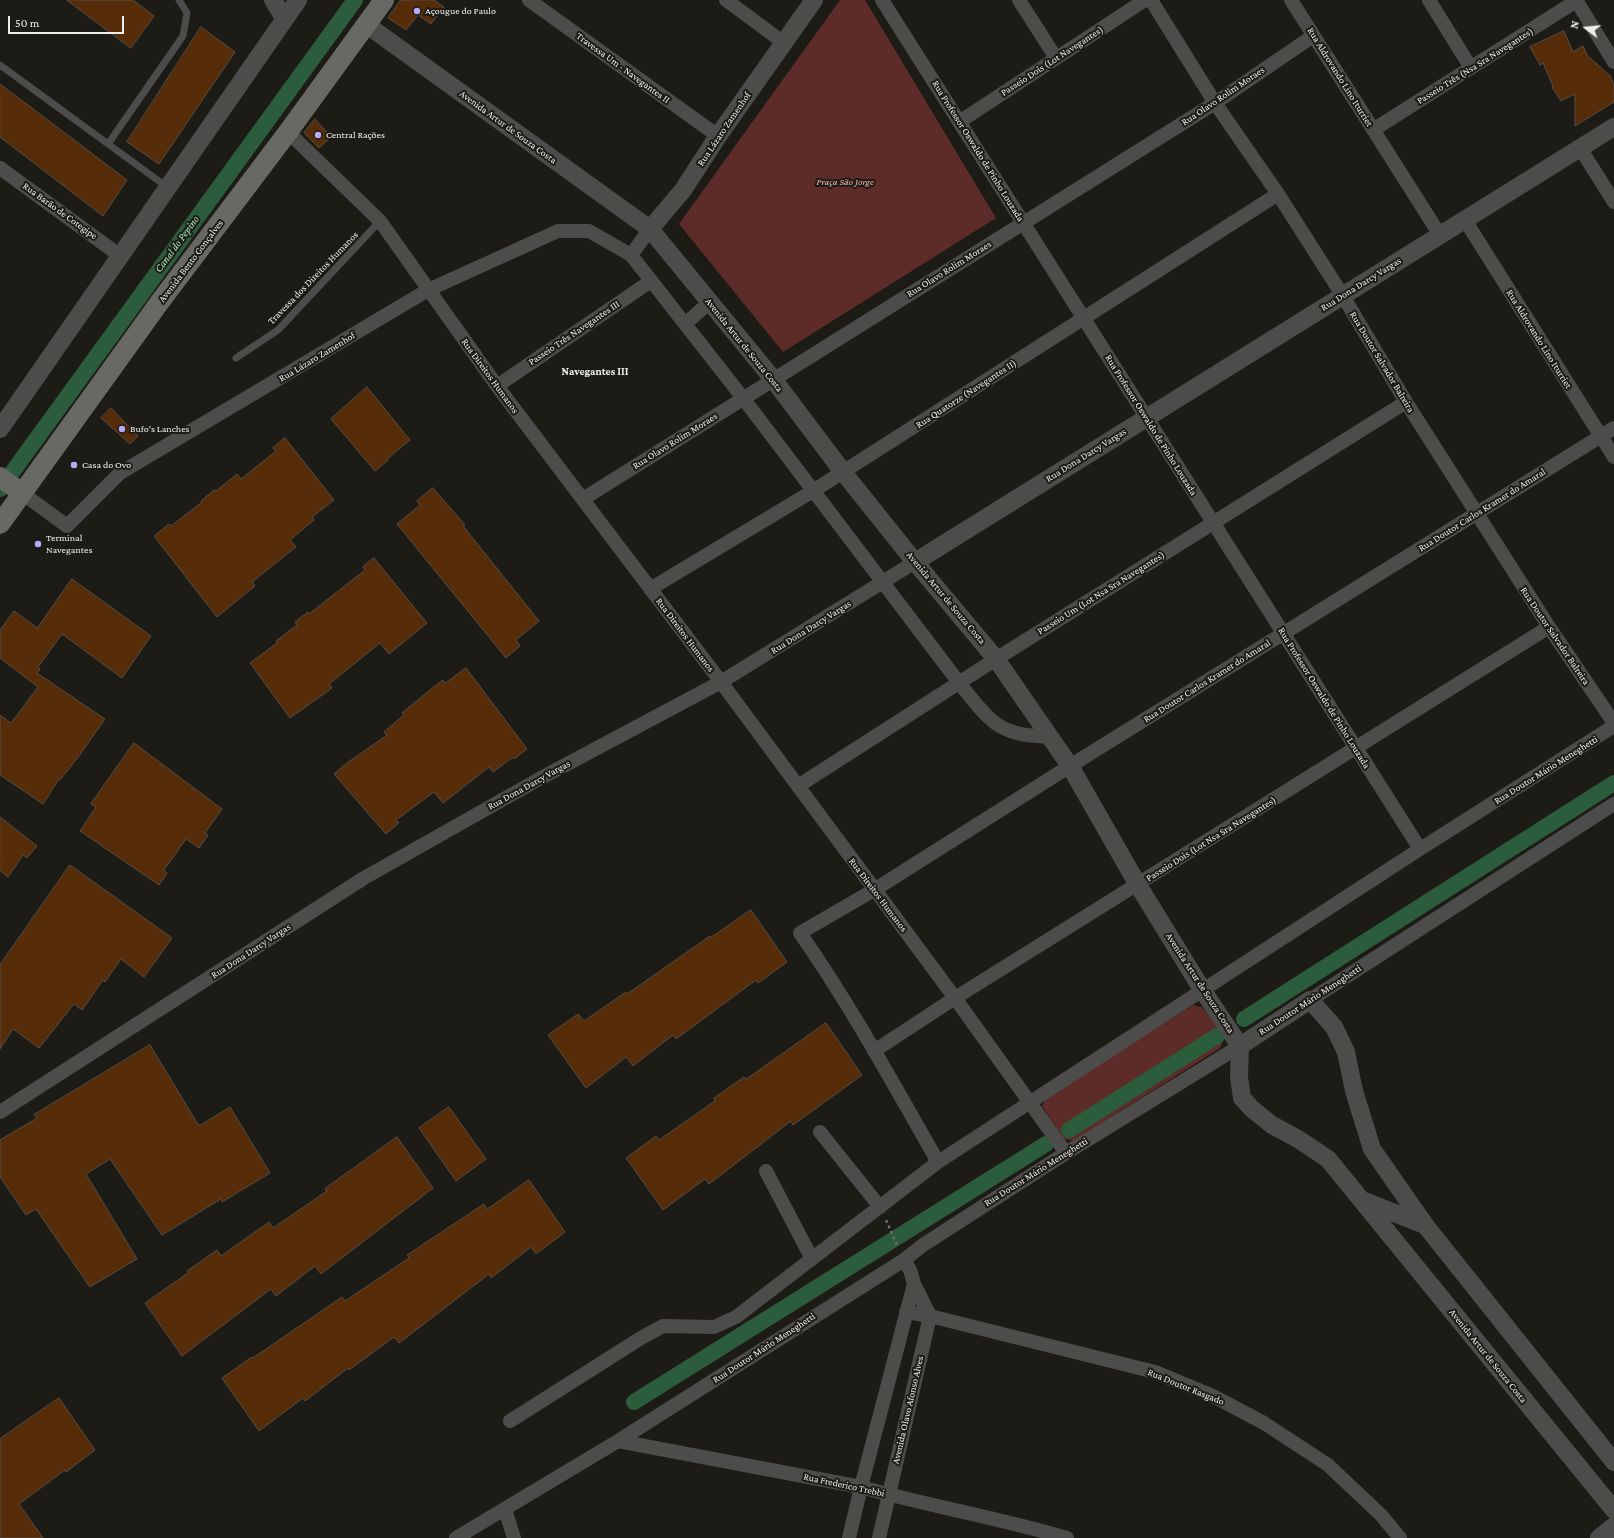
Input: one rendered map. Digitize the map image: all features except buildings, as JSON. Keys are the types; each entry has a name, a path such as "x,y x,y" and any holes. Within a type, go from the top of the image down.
{"main road":[{"name":"Avenida Bento Gonçalves","path":"0,524 10,489 164,297 288,132 384,0"}],"street":[{"path":"273,0 284,18"},
{"path":"0,429 119,255 298,0"},
{"name":"Travessa Um - Navegantes II","path":"529,0 718,136"},
{"path":"726,0 784,43"},
{"name":"Rua Lázaro Zamenhof","path":"10,489 67,526 120,474 428,290 558,231 589,232 631,255 650,229 683,190 718,136 814,0"},
{"name":"Rua Professor Oswaldo de Pinho Louzada","path":"882,0 1420,849"},
{"path":"1019,0 1056,58"},
{"name":"Passeio Dois (Lot Navegantes)","path":"959,122 1145,0"},
{"name":"Rua Doutor Salvador Balreira","path":"1151,0 1215,103 1278,194 1343,296 1406,402 1548,627 1614,723"},
{"name":"Rua Aldrovando Lino Iturriet","path":"1291,0 1440,235"},
{"path":"1429,0 1471,68"},
{"path":"1576,1 1614,62"},
{"name":"Passeio Três (Nsa Sra Navegantes)","path":"1373,130 1576,1"},
{"name":"Avenida Artur de Souza Costa","path":"367,25 650,229 773,379 843,472 915,562 996,659 1070,766 1138,885 1203,991 1240,1046 1239,1077 1242,1098 1252,1109 1272,1125 1298,1139 1328,1159 1614,1510"},
{"name":"Rua Olavo Rolim Moraes","path":"583,499 1215,103 1313,36"},
{"name":"Rua Dona Darcy Vargas","path":"0,1112 364,878 541,778 721,682 1614,127"},
{"name":"Rua Direitos Humanos","path":"288,132 380,222 497,386 721,682 955,998 1066,1153"},
{"path":"1580,148 1614,202"},
{"name":"Rua Barão de Cotegipe","path":"0,168 119,255"},
{"name":"Rua Quatorze (Navegantes II)","path":"650,590 813,491 1278,194"},
{"name":"Rua Aldrovando Lino Iturriet","path":"1465,220 1614,457"},
{"path":"631,255 743,398 963,688 990,718 1007,730 1024,735 1050,737"},
{"name":"Passeio Três Navegantes III","path":"497,386 651,281"},
{"path":"685,324 710,302"},
{"name":"Passeio Um (Lot Nsa Sra Navegantes)","path":"798,786 996,659 1406,402"},
{"name":"Rua Doutor Carlos Kramer do Amaral","path":"874,1051 800,933 874,890 1283,633 1614,428"},
{"name":"Passeio Dois (Lot Nsa Sra Navegantes)","path":"874,1051 955,998 1138,885 1548,627"},
{"name":"Rua Doutor Mário Meneghetti","path":"510,1421 641,1338 663,1326 714,1327 736,1317 938,1162 1420,849 1614,726"},
{"name":"Rua Doutor Mário Meneghetti","path":"456,1538 618,1441 904,1260 923,1245 1066,1153 1240,1046 1614,804"},
{"path":"1310,1000 1334,1028 1346,1052 1354,1091 1372,1149 1425,1225 1614,1462"},
{"path":"874,1051 938,1162"},
{"path":"820,1132 880,1207"},
{"path":"766,1171 812,1259"},
{"name":"Avenida Artur de Souza Costa","path":"1363,1201 1425,1225"},
{"path":"904,1260 910,1270 914,1284 930,1316"},
{"path":"850,1538 861,1487 914,1284"},
{"name":"Rua Doutor Rasgado","path":"906,1312 930,1316 1155,1372 1213,1396 1264,1423 1328,1466 1381,1515 1400,1538"},
{"name":"Avenida Olavo Afonso Alves","path":"879,1538 930,1316"},
{"name":"Rua Frederico Trebbi","path":"618,1441 861,1487 888,1495 1029,1527 1067,1538"},
{"path":"505,1509 514,1538"},
{"path":"1599,1538 1614,1526"}],"lane":[{"path":"108,144 183,36 187,13 180,0"},
{"path":"0,66 167,187"},
{"name":"Travessa dos Direitos Humanos","path":"236,358 278,330 380,222"}],"path":[{"path":"891,1231 898,1246"}],"green space":[{"name":"Praça São Jorge","path":"840,0 865,0 996,218 783,352 679,224"},
{"path":"1193,1005 1202,1007 1217,1027 1222,1038 1220,1048 1073,1141 1064,1139 1042,1106 1046,1098"}],"waterway":[{"name":"Canal do Pepino","path":"0,489 355,0"},
{"path":"1244,1019 1614,783"},
{"path":"1069,1130 1217,1036"},
{"path":"634,1402 1046,1144"}],"place":[{"name":"Açougue do Paulo","path":"417,11"},
{"name":"Central Rações","path":"318,135"},
{"name":"Bufo's Lanches","path":"122,429"},
{"name":"Casa do Ovo","path":"74,465"},
{"name":"Terminal Navegantes","path":"38,544"}],"district":[{"name":"Navegantes III","path":"595,372"}]}
